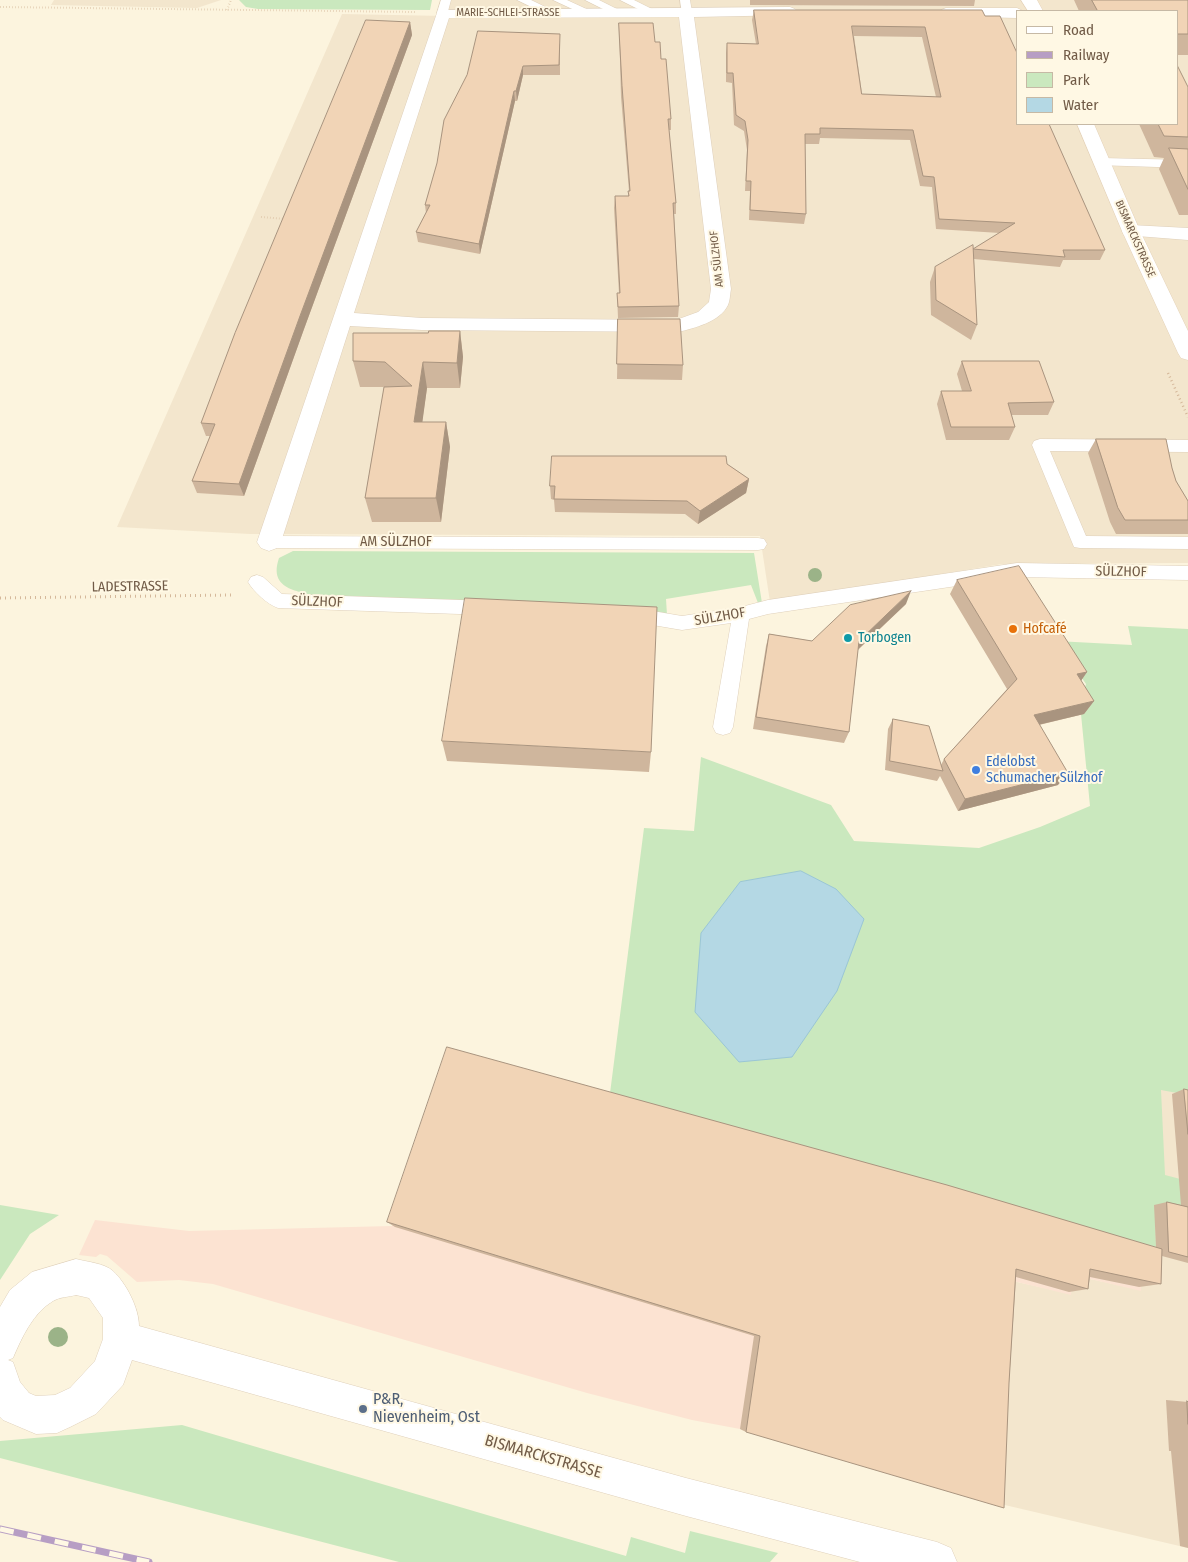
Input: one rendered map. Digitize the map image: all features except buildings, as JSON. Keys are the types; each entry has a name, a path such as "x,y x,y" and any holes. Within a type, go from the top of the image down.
{"street":[{"name":"MARIE-SCHLEI-STRASSE","path":"444,6 621,6 652,12 686,6 807,12"},
{"name":"AM SÜLZHOF","path":"268,542 444,6"},
{"name":"AM SÜLZHOF","path":"342,319 422,324 678,326 705,316 719,304 721,288 686,6"},
{"path":"936,13 1016,13"},
{"name":"BISMARCKSTRASSE","path":"1085,125 1131,231 1188,353"},
{"path":"1131,231 1188,234"},
{"path":"0,1345 1,1338 23,1303 45,1285 76,1276 100,1283 121,1312 121,1339 110,1372 83,1401 57,1414 36,1415 16,1407 3,1391 0,1375"},
{"name":"BISMARCKSTRASSE","path":"121,1339 686,1497 937,1562"}],"lane":[{"path":"522,0 554,6"},
{"path":"1101,162 1188,164"},
{"path":"1188,446 1040,445 1080,542 1188,543"},
{"name":"AM SÜLZHOF","path":"268,542 758,544"},
{"name":"SÜLZHOF","path":"608,614 638,615 682,623 741,614 768,607 1017,570 1188,572"},
{"name":"SÜLZHOF","path":"257,582 278,601 510,609"},
{"path":"723,727 741,614"}],"path":[{"path":"227,10 232,0"},
{"name":"MARIE-SCHLEI-STRASSE","path":"0,7 227,10 444,6"},
{"path":"261,217 289,219"},
{"name":"LADESTRASSE","path":"0,598 234,596 257,582"}],"shaded area":[{"path":"54,0 221,0 197,8 51,5"},
{"path":"448,0 1188,0 1188,563 1002,564 770,602 760,536 250,534 117,527 342,14 445,16"},
{"path":"451,1056 1141,1244 1141,1291 1073,1275 1071,1295 1005,1279 740,1429 692,1420 587,1393 213,1284 179,1280 137,1282 107,1256 100,1254 96,1257 79,1255 95,1220 189,1231 392,1226"},
{"path":"1014,1056 1188,1095 1188,1548 992,1502 1004,1279 1071,1294 1072,1275 1141,1290 1141,1243"}],"green space":[{"path":"239,0 432,0 430,10 258,9 246,7"},
{"path":"293,551 754,553 762,603 758,603 751,585 666,599 667,615 321,597 295,590 281,583 277,569 279,558"},
{"path":"1128,626 1188,629 1188,1095 1161,1090 1165,1175 1188,1181 1188,1214 1155,1207 1156,1247 609,1101 644,828 694,831 701,757 831,805 854,841 979,848 1040,827 1090,806 1080,704 1086,684 1056,641 1132,645"},
{"path":"0,1205 59,1215 30,1234 0,1280"},
{"path":"182,1425 626,1556 631,1537 685,1553 690,1531 778,1553 770,1562 399,1562 0,1458 0,1441"}],"water":[{"path":"801,871 836,889 864,919 837,991 792,1057 739,1062 695,1012 701,933 740,882"}],"railway":[{"path":"0,1529 149,1562"}],"place":[{"name":"Hofcafé","path":"1013,629"},
{"name":"Torbogen","path":"848,638"},
{"name":"Edelobst Schumacher Sülzhof","path":"976,770"},
{"name":"P&R, Nievenheim, Ost","path":"363,1409"}]}
